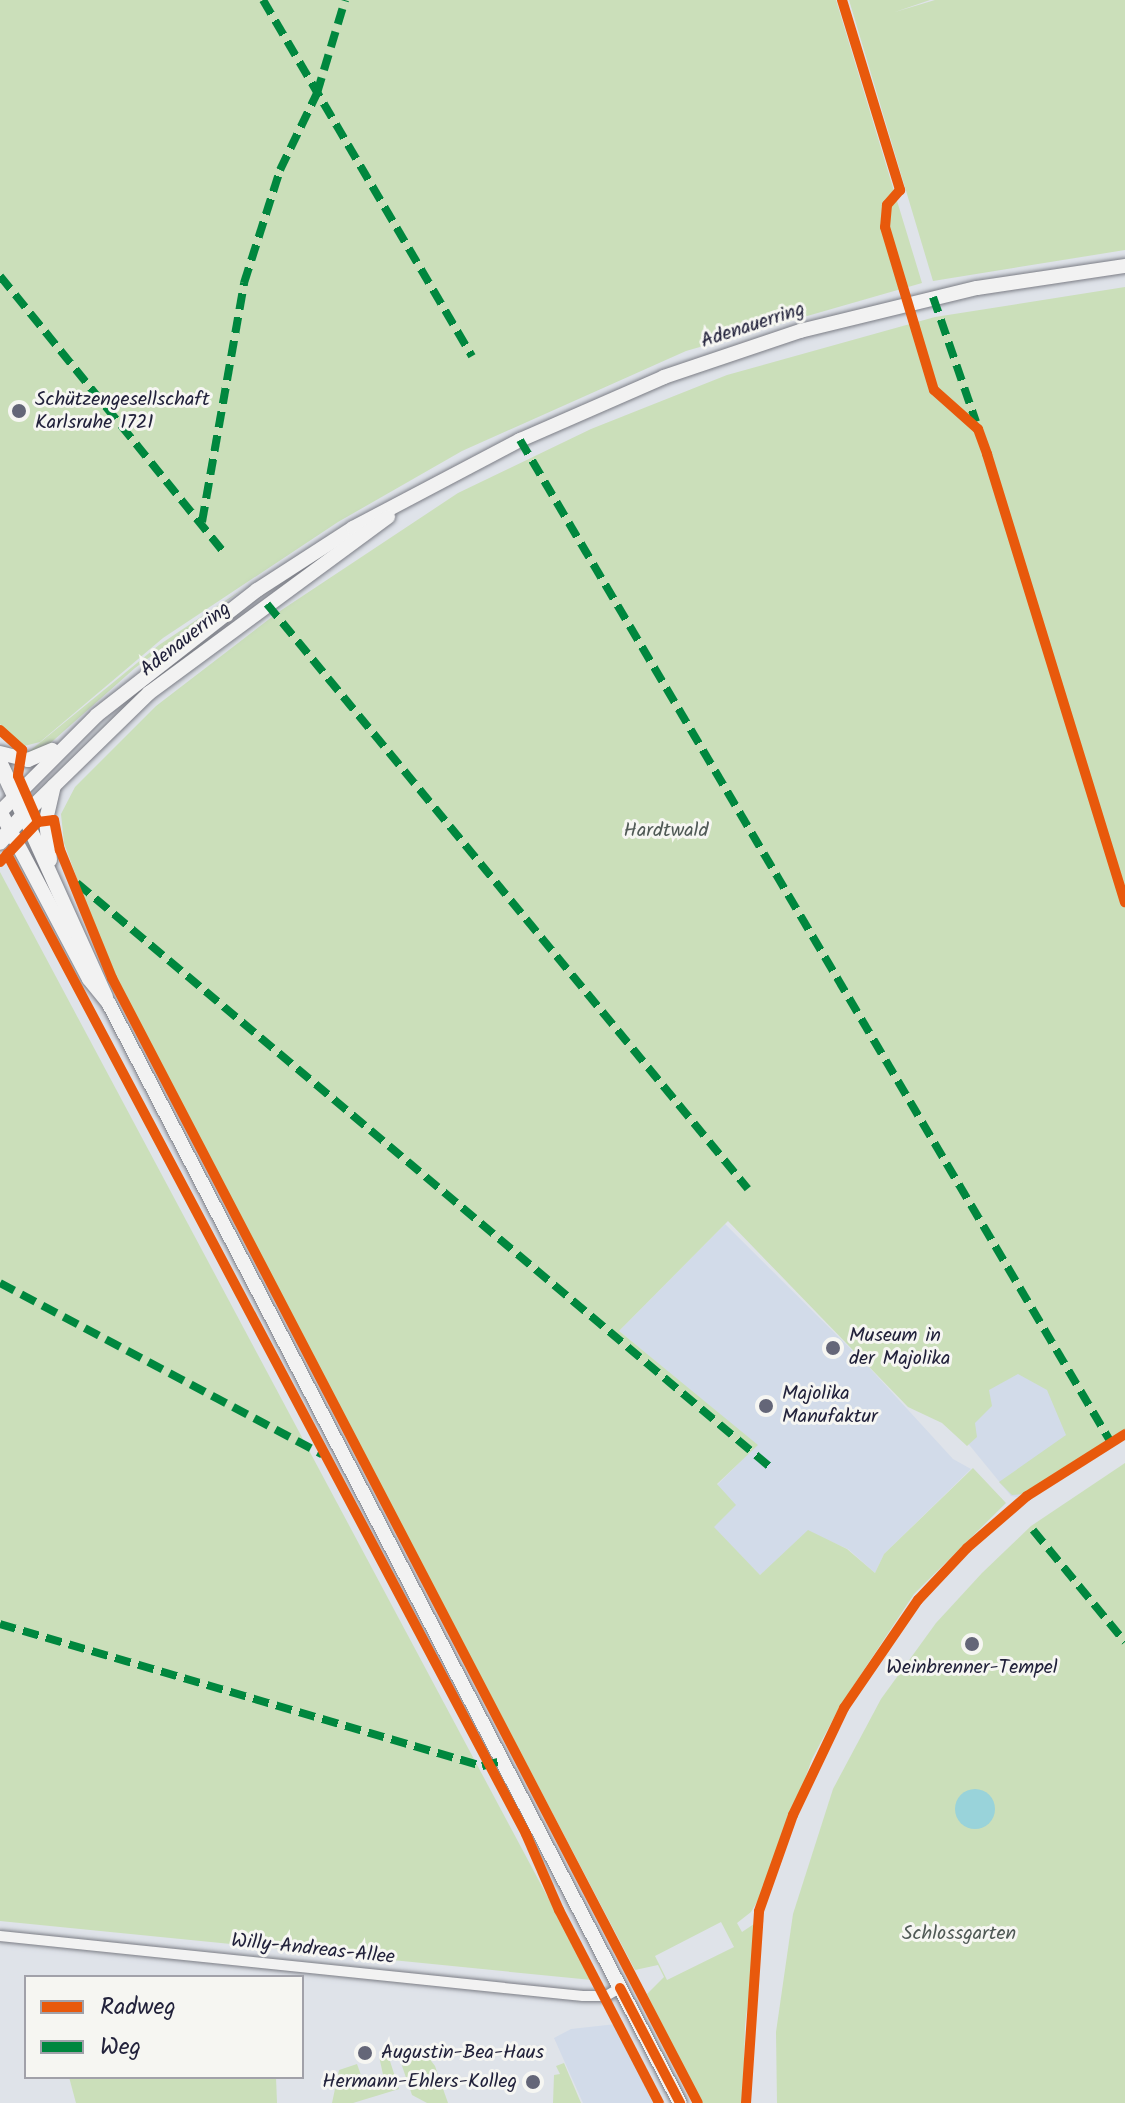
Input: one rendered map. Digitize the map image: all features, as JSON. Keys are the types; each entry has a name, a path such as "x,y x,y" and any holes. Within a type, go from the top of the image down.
{"main road":[{"name":"Adenauerring","path":"0,811 66,743 176,649 257,590 353,528 561,421 758,344 955,293 1125,266"},
{"name":"Adenauerring","path":"5,836 56,780 201,652 417,495"},
{"path":"0,753 28,760 66,743"},
{"path":"0,764 109,1004 680,2103"},
{"path":"53,876 46,820 56,780"},
{"path":"0,811 5,836 89,979 109,1004"}],"street":[{"name":"Willy-Andreas-Allee","path":"0,1936 583,1996 606,1996 620,1988"}],"shaded area":[{"path":"725,1224 866,1364 953,1459 971,1469 884,1554 875,1573 848,1549 811,1533 760,1575 713,1527 717,1485 757,1445 619,1331"},
{"path":"1027,1352 1090,1451 1017,1497 1011,1496 948,1419"},
{"path":"616,2024 657,2103 583,2103 554,2038 571,2029"}],"green space":[{"path":"0,0 836,0 922,283 686,351 462,451 338,522 163,638 40,742 20,747 0,724"},
{"path":"849,0 930,0 895,12 935,0 1125,0 1125,250 933,281"},
{"name":"Hardtwald","path":"1125,287 1125,1429 1023,1494 1012,1495 999,1482 1066,1435 1047,1390 1018,1374 989,1390 992,1406 975,1423 977,1437 967,1446 942,1423 908,1407 728,1221 619,1331 758,1445 717,1484 736,1505 714,1527 760,1575 808,1530 847,1549 875,1573 884,1554 973,1468 1006,1503 914,1594 840,1706 812,1759 767,1885 751,1912 737,1923 742,1932 754,1924 757,1928 745,2025 743,2103 701,2103 647,1994 664,1977 658,1965 635,1970 111,972 64,843 61,814 75,787 156,706 277,613 458,493 591,429 727,375 935,317","holes":["721,1922 734,1947 667,1980 655,1956"]},
{"path":"243,589 135,668 46,747 26,754 159,645"},
{"path":"0,872 592,1980 0,1921"},
{"name":"Schlossgarten","path":"1125,1463 1125,2103 777,2103 776,2032 793,1914 833,1789 881,1699 936,1623 982,1573 1031,1526"},
{"path":"422,2049 435,2066 448,2103 427,2103 412,2095 400,2060"},
{"path":"379,2056 389,2058 399,2089 353,2103 332,2103 339,2070 357,2064 366,2089 385,2084"},
{"path":"564,2063 581,2103 553,2103 554,2075 560,2074 556,2066"},
{"path":"70,2079 276,2079 277,2103 76,2103"}],"water":[{"path":"975,1789 989,1795 995,1809 989,1823 975,1829 961,1823 955,1809 961,1795"}],"marked path":[{"path":"263,0 472,356"},
{"path":"202,522 244,283 280,170 317,93 345,0"},
{"path":"0,276 225,554"},
{"path":"933,297 976,422"},
{"path":"520,440 1110,1441"},
{"path":"267,604 748,1189"},
{"path":"77,883 770,1467"},
{"path":"0,1283 322,1454"},
{"path":"1033,1530 1125,1642"},
{"path":"0,1624 482,1766 502,1761"}],"cycle path":[{"path":"842,0 900,190 887,205 885,227 934,390 978,429 1125,902"},
{"path":"0,730 22,750 18,776 38,822"},
{"path":"0,862 38,822 54,820 60,850 112,978 698,2103"},
{"path":"7,854 526,1834 559,1910 659,2103"},
{"path":"746,2103 759,1911 793,1815 844,1708 918,1600 967,1548 1027,1496 1125,1434"},
{"path":"620,1988 680,2103"}],"place":[{"name":"Schützengesellschaft Karlsruhe 1721","path":"19,411"},
{"name":"Museum in der Majolika","path":"833,1348"},
{"name":"Majolika Manufaktur","path":"766,1406"},
{"name":"Weinbrenner-Tempel","path":"972,1644"},
{"name":"Augustin-Bea-Haus","path":"365,2053"},
{"name":"Hermann-Ehlers-Kolleg","path":"533,2082"}]}
